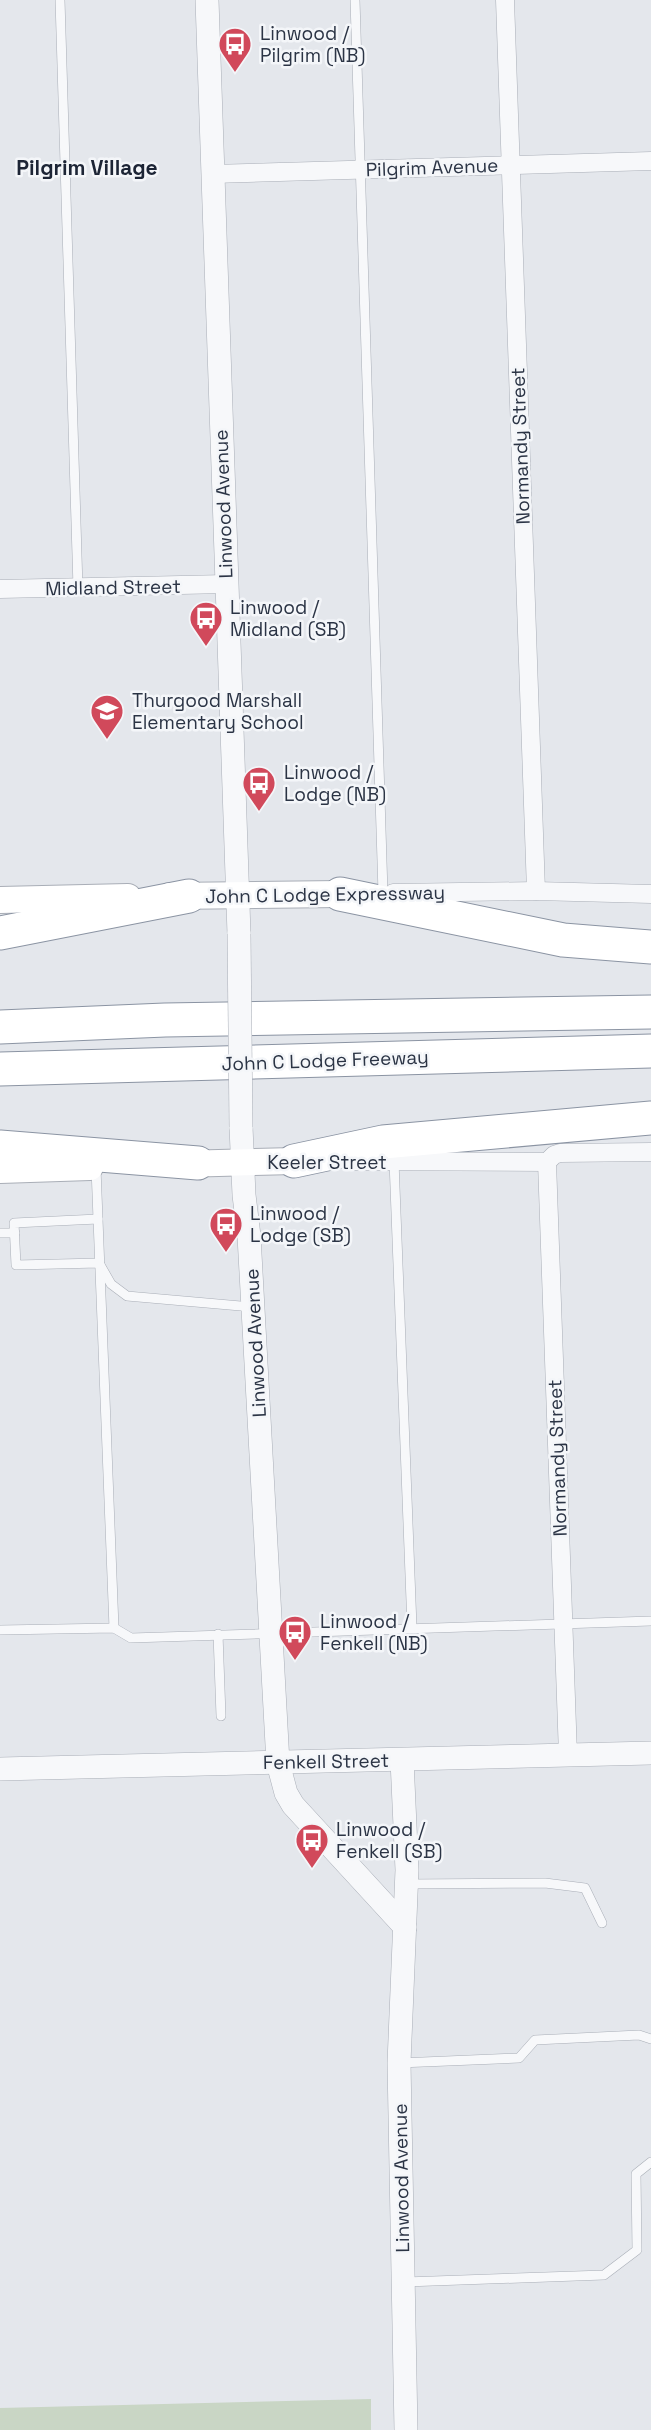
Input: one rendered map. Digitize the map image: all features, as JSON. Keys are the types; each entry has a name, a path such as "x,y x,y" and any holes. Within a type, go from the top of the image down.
{"highway":[{"path":"340,894 563,940 651,947"},
{"path":"0,933 189,896"},
{"path":"0,1027 166,1020 651,1012"},
{"name":"John C Lodge Freeway","path":"0,1069 651,1051"},
{"path":"295,1161 383,1142 651,1118"},
{"path":"0,1147 198,1163"}],"main road":[{"name":"John C Lodge Expressway","path":"0,900 208,894 239,897 340,894"},
{"name":"Keeler Street","path":"0,1170 295,1161"}],"street":[{"name":"Linwood Avenue","path":"206,0 239,897 242,1162 253,1307 278,1763 286,1793 293,1805 405,1927"},
{"name":"Normandy Street","path":"505,0 536,891"},
{"name":"Pilgrim Avenue","path":"212,174 651,161"},
{"name":"Midland Street","path":"0,589 226,584"},
{"name":"John C Lodge Expressway","path":"340,894 536,891 651,894"},
{"name":"Keeler Street","path":"295,1161 547,1162 560,1153 651,1152"},
{"name":"Normandy Street","path":"547,1162 568,1755"},
{"name":"Fenkell Street","path":"0,1769 651,1753"},
{"name":"Linwood Avenue","path":"402,1760 406,1816 406,1884 399,2063 406,2430"}],"lane":[{"path":"60,0 78,587"},
{"path":"355,0 383,893"},
{"path":"394,1161 412,1627"},
{"path":"96,1167 114,1628"},
{"path":"98,1219 14,1223 16,1265 99,1263"},
{"path":"0,1233 15,1233"},
{"path":"99,1263 111,1284 127,1296 253,1307"},
{"path":"0,1630 114,1628 131,1638 651,1621"},
{"path":"218,1634 221,1716"},
{"path":"406,1884 545,1883 585,1888 602,1923"},
{"path":"399,2063 519,2058 535,2040 639,2035 651,2039"},
{"path":"403,2282 604,2276 637,2250 636,2174 651,2162"}],"green space":[{"path":"371,2399 371,2430 0,2430 0,2408"}],"place":[{"name":"Linwood / Pilgrim (NB)","path":"235,74"},
{"name":"Linwood / Midland (SB)","path":"206,648"},
{"name":"Thurgood Marshall Elementary School","path":"107,741"},
{"name":"Linwood / Lodge (NB)","path":"259,813"},
{"name":"Linwood / Lodge (SB)","path":"226,1254"},
{"name":"Linwood / Fenkell (NB)","path":"295,1662"},
{"name":"Linwood / Fenkell (SB)","path":"312,1870"}],"district":[{"name":"Pilgrim Village","path":"87,168"}]}
